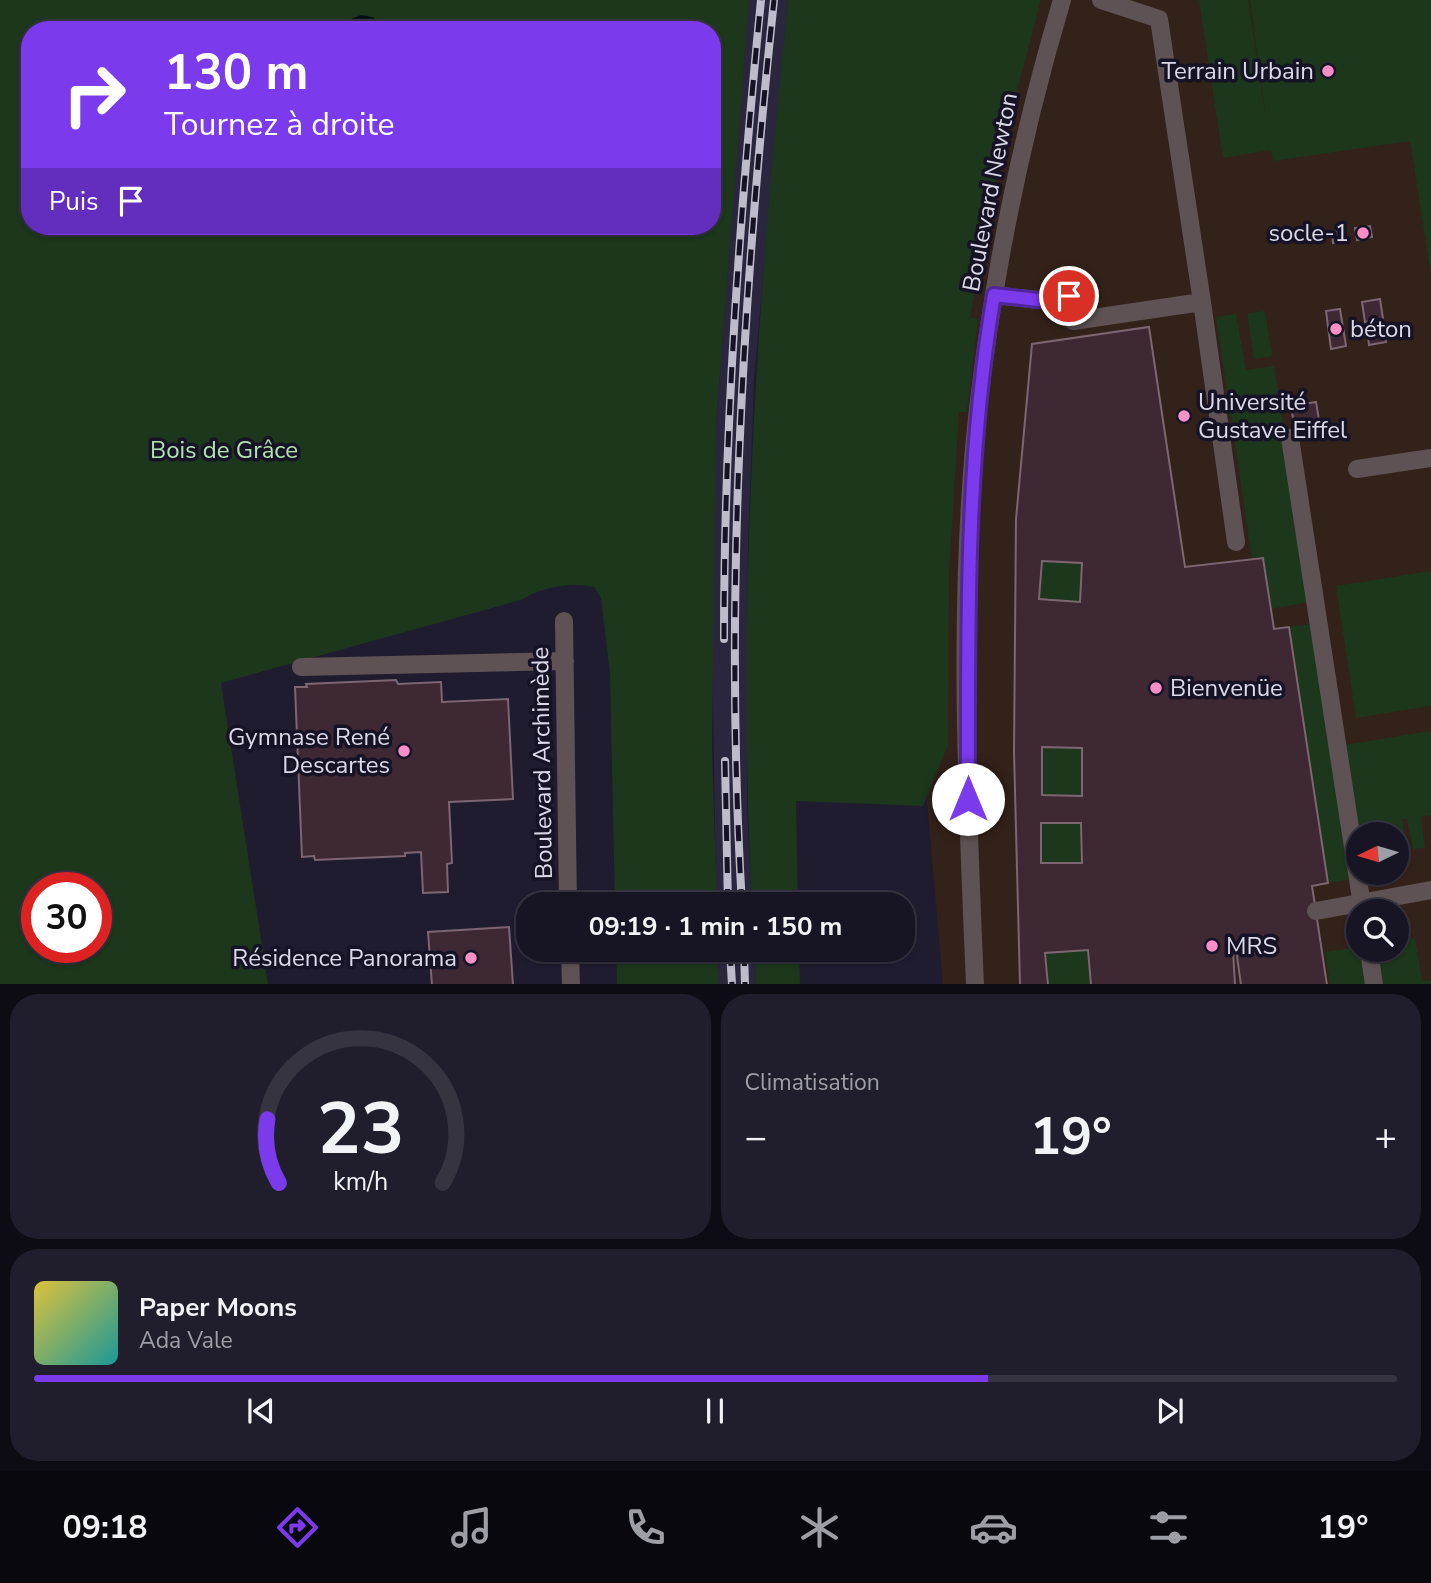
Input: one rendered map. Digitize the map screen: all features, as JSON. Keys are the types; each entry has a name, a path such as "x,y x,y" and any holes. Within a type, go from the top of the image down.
{"street":[{"name":"Boulevard Newton","path":"975,984 968,799 968,588 978,410 994,295 1029,117 1062,0"},
{"path":"1101,0 1159,19 1236,542"},
{"path":"994,295 1038,300 1069,296 1073,321 1202,302"},
{"path":"1290,438 1361,899"},
{"path":"1357,469 1431,458"},
{"name":"Boulevard Archimède","path":"564,621 569,892"},
{"path":"301,667 565,661"},
{"path":"1394,899 1431,890"},
{"path":"1316,911 1346,908"},
{"path":"570,962 571,984"},
{"path":"1371,962 1374,984"}],"shaded area":[{"path":"748,0 788,0 754,379 748,545 747,807 751,892 716,892 712,613 716,425"},
{"name":"Université Gustave Eiffel","path":"1020,0 1431,0 1431,984 943,984 925,778 929,536"},
{"path":"361,15 373,17 376,21 346,21"},
{"path":"718,962 755,962 756,984 719,984"}],"green space":[{"name":"Bois de Grâce","path":"0,0 749,0 716,425 712,751 717,892 615,892 610,674 601,598 594,587 566,585 547,589 521,600 221,683 268,984 0,984"},
{"path":"788,0 1041,0 1002,147 970,317 978,319 967,412 959,412 949,572 948,745 923,806 796,801 798,892 752,892 748,792 748,565 759,339"},
{"path":"1199,0 1248,0 1267,125 1250,0 1431,0 1431,275 1410,141 1273,161 1271,150 1223,158"},
{"path":"1265,311 1272,356 1254,359 1247,313"},
{"path":"1236,314 1246,370 1274,366 1310,602 1270,609 1252,559 1216,317"},
{"path":"1042,561 1082,563 1080,602 1039,599"},
{"path":"1431,571 1431,706 1356,718 1336,586"},
{"path":"1313,624 1346,840 1346,880 1328,883 1289,627"},
{"path":"1431,731 1431,815 1421,817 1425,848 1413,849 1407,819 1402,819 1402,822 1356,822 1344,745"},
{"path":"1042,747 1082,748 1082,796 1042,795"},
{"path":"1041,823 1081,823 1082,863 1041,863"},
{"path":"1415,938 1422,981 1431,980 1431,984 1382,984 1379,962 1409,962 1409,939"},
{"path":"1346,949 1346,962 1365,962 1368,984 1330,984 1325,952"},
{"path":"1088,950 1091,984 1048,984 1045,953"},
{"path":"616,962 718,962 719,984 617,984"},
{"path":"755,962 799,962 800,984 756,984"}],"building":[{"name":"socle-1","path":"1370,226 1372,237 1357,240 1355,228"},
{"path":"1343,230 1344,241 1333,243 1332,232"},
{"path":"1380,299 1383,319 1365,322 1362,302"},
{"name":"béton","path":"1340,309 1346,346 1331,349 1326,311"},
{"path":"1384,325 1386,342 1369,345 1367,328"},
{"name":"Bienvenüe","path":"1149,327 1185,567 1263,558 1274,629 1289,627 1328,883 1312,886 1327,984 1241,984 1236,949 1233,950 1235,984 1091,984 1088,950 1045,953 1048,984 1020,984 1014,752 1016,519 1032,344","holes":["1042,561 1082,563 1080,602 1039,599","1042,747 1082,748 1082,796 1042,795","1041,823 1081,823 1082,863 1041,863"]},
{"path":"1316,402 1320,426 1295,430 1291,406"},
{"name":"Gymnase René Descartes","path":"396,680 398,684 441,682 442,702 508,699 513,799 449,802 452,863 447,864 448,892 423,893 421,852 405,853 405,856 315,860 314,856 302,857 295,687 307,687 306,684"},
{"name":"Résidence Panorama","path":"509,927 513,984 432,984 428,932"}],"railway":[{"path":"724,639 730,399 746,159 761,0"},
{"path":"741,892 735,678 739,452 753,225 774,0"},
{"path":"725,761 728,892"},
{"path":"731,962 732,984"},
{"path":"744,962 745,984"}],"place":[{"name":"Terrain Urbain","path":"1328,71"},
{"name":"socle-1","path":"1363,233"},
{"name":"béton","path":"1336,329"},
{"name":"Université Gustave Eiffel","path":"1184,416"},
{"name":"Bienvenüe","path":"1156,688"},
{"name":"Gymnase René Descartes","path":"404,751"},
{"name":"MRS","path":"1212,946"},
{"name":"Résidence Panorama","path":"471,958"}],"route":[{"path":"968,799 968,588 971,501 978,410 994,295 1038,300 1069,296"}]}
